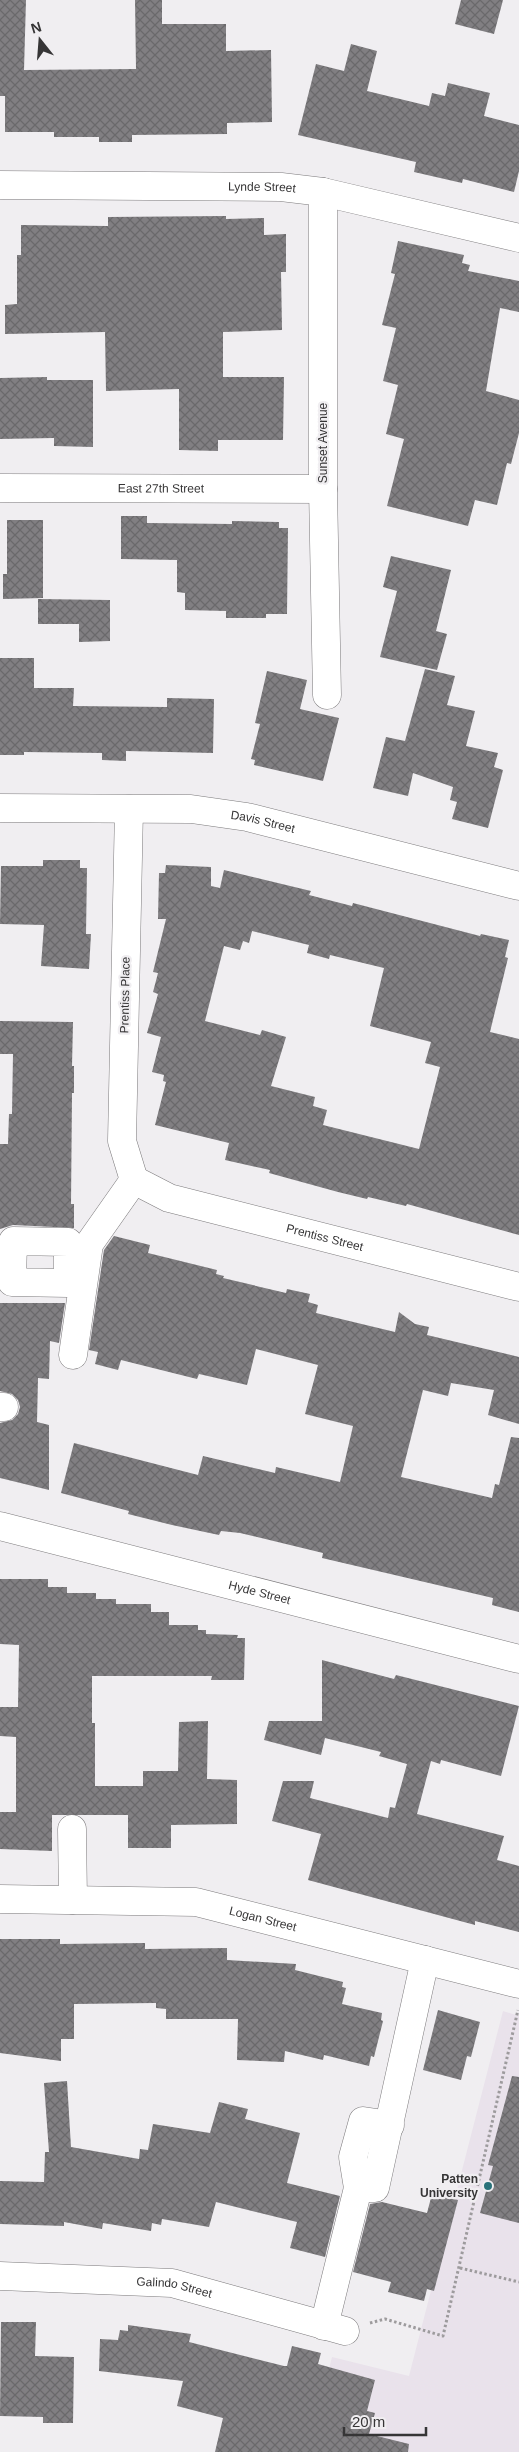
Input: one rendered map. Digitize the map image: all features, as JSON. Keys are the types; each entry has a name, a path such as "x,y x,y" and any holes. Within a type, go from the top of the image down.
{"street":[{"name":"Lynde Street","path":"0,185 281,187 322,192 519,238"},
{"name":"Sunset Avenue","path":"322,192 323,489 327,695"},
{"name":"East 27th Street","path":"0,488 323,489"},
{"name":"Davis Street","path":"0,808 190,809 247,817 519,886"},
{"name":"Prentiss Place","path":"129,809 122,1141 134,1180"},
{"name":"Prentiss Street","path":"134,1180 169,1198 519,1287"},
{"path":"73,1355 89,1244 134,1180"},
{"name":"Hyde Street","path":"0,1526 519,1659"},
{"path":"72,1829 74,1900"},
{"name":"Logan Street","path":"0,1899 196,1902 519,1984"},
{"path":"334,2328 358,2188 353,2158 363,2121 390,2124 425,1960"},
{"name":"Galindo Street","path":"0,2276 172,2282 334,2328"}],"path":[{"path":"334,2328 386,2318 443,2336 519,2005"},
{"path":"460,2268 519,2282"}],"shaded area":[{"name":"Patten University","path":"503,2011 519,2016 519,2452 308,2452 332,2357 409,2376"}],"building":[{"path":"0,0 26,0 24,70 136,69 135,0 162,0 162,24 226,24 226,51 271,50 272,122 227,123 227,134 132,135 132,142 99,142 99,137 54,137 54,132 5,132 5,96 0,96"},
{"path":"461,0 503,0 494,34 455,24"},
{"path":"351,44 377,51 367,91 429,106 432,93 445,96 448,83 490,93 484,116 519,125 519,171 514,192 463,179 462,183 414,172 416,162 298,135 316,64 344,71"},
{"path":"226,216 226,219 264,218 264,235 286,234 286,272 281,272 282,330 223,332 223,377 284,377 283,440 218,440 218,451 179,450 179,389 106,391 105,332 5,334 5,305 17,304 17,255 21,255 21,225 108,226 108,217"},
{"path":"398,241 464,255 462,263 470,265 468,271 519,281 519,312 500,308 486,391 519,400 519,433 511,464 507,463 497,505 475,500 468,526 387,506 404,439 386,434 398,385 383,381 396,328 382,325 395,274 391,273"},
{"path":"47,377 47,380 93,380 93,447 54,446 54,438 0,439 0,378"},
{"path":"121,516 147,516 147,523 232,524 232,521 279,522 279,528 288,528 287,614 266,614 266,618 226,618 226,611 185,610 185,593 177,592 177,560 121,559"},
{"path":"7,520 43,520 43,598 3,599 3,574 7,574"},
{"path":"391,556 451,570 436,631 447,634 437,670 380,657 397,591 383,587"},
{"path":"38,599 110,600 110,641 79,642 79,624 38,624"},
{"path":"0,658 34,658 34,688 74,688 73,706 167,707 167,698 214,699 213,753 126,751 126,761 102,760 102,753 24,752 24,755 0,755"},
{"path":"425,669 455,676 447,705 475,711 466,746 498,753 494,767 503,770 488,828 452,819 457,802 450,800 453,787 413,773 408,796 373,788 386,737 405,741"},
{"path":"267,671 307,680 300,709 339,718 323,781 254,765 255,760 251,759 260,724 255,723"},
{"path":"43,860 80,860 80,868 87,868 86,934 91,934 89,969 41,966 44,925 0,924 1,866 43,866"},
{"path":"166,865 211,867 211,886 220,888 224,870 311,891 309,895 352,906 353,903 480,936 481,934 509,940 505,957 508,958 490,1032 519,1039 519,1235 407,1204 406,1206 338,1192 269,1173 270,1170 225,1160 229,1143 155,1125 166,1082 163,1081 164,1075 152,1072 161,1037 147,1033 158,994 153,992 158,973 153,972 166,919 158,919 159,873 165,873","holes":["252,931 309,945 307,953 329,959 330,955 384,968 370,1026 431,1042 425,1063 440,1067 419,1149 323,1125 327,1110 313,1106 315,1097 271,1086 286,1037 262,1030 260,1035 205,1021 224,946 240,950 243,941 249,943"]},
{"path":"0,1021 73,1022 72,1066 74,1066 74,1093 72,1093 71,1204 74,1204 74,1228 13,1225 0,1229 0,1144 8,1144 9,1114 12,1114 13,1054 0,1054"},
{"path":"114,1236 150,1245 148,1253 217,1270 216,1274 224,1276 223,1278 286,1293 287,1289 310,1294 308,1302 318,1305 316,1313 395,1332 399,1312 415,1324 429,1327 427,1335 519,1357 519,1424 488,1415 494,1390 451,1383 448,1396 423,1390 401,1477 492,1498 495,1484 499,1485 511,1437 519,1438 519,1612 492,1605 493,1598 322,1558 323,1553 240,1533 221,1531 219,1535 172,1525 128,1514 129,1511 61,1493 74,1443 198,1475 203,1456 275,1473 276,1467 340,1482 353,1426 305,1414 318,1365 256,1349 247,1385 199,1374 197,1379 121,1360 118,1370 95,1364 98,1352 89,1350 104,1250"},
{"path":"0,1303 65,1303 59,1343 50,1341 49,1379 38,1378 37,1422 49,1425 49,1490 0,1478 0,1423 12,1420 18,1414 20,1407 18,1400 12,1394 0,1391"},
{"path":"0,1579 48,1579 48,1587 67,1587 67,1593 96,1593 96,1599 116,1599 116,1604 151,1604 151,1612 169,1612 169,1625 198,1625 198,1630 206,1630 206,1634 238,1635 237,1638 245,1638 244,1680 211,1680 212,1676 92,1676 92,1723 95,1723 95,1786 143,1786 143,1771 178,1771 179,1722 208,1721 207,1779 237,1780 237,1824 171,1825 171,1848 128,1848 128,1815 52,1815 52,1851 0,1849 0,1812 16,1812 16,1737 0,1736 0,1707 18,1707 19,1645 0,1644"},
{"path":"322,1660 394,1679 396,1675 519,1706 501,1776 441,1760 440,1764 431,1761 417,1814 504,1836 497,1860 519,1866 519,1932 475,1921 475,1925 308,1880 321,1834 272,1821 283,1781 314,1781 310,1798 388,1818 390,1807 395,1808 407,1764 379,1756 381,1752 325,1738 321,1755 264,1740 269,1721 322,1721"},
{"path":"0,1939 60,1939 60,1944 145,1943 145,1949 227,1948 227,1960 296,1964 295,1970 343,1982 342,1987 346,1988 342,2004 382,2013 381,2020 383,2021 374,2057 371,2056 369,2066 324,2055 323,2060 285,2051 284,2062 237,2060 238,2019 166,2019 166,2009 156,2008 156,2003 74,2004 74,2039 61,2039 61,2061 0,2053"},
{"path":"438,2010 480,2022 471,2057 467,2056 461,2080 423,2070"},
{"path":"512,2076 519,2077 519,2223 480,2213 493,2166 488,2165"},
{"path":"67,2081 71,2147 139,2159 140,2149 148,2150 153,2124 210,2133 219,2102 248,2109 245,2119 300,2133 287,2183 340,2196 325,2257 290,2248 297,2222 216,2202 209,2227 162,2219 161,2225 152,2223 151,2231 103,2223 102,2229 64,2222 64,2226 0,2224 0,2181 44,2182 45,2152 49,2152 44,2083"},
{"path":"432,2194 458,2200 434,2291 427,2289 424,2301 388,2292 391,2282 353,2272 370,2204 382,2202 427,2213"},
{"path":"1,2322 36,2322 35,2356 74,2357 73,2423 43,2423 43,2417 0,2416"},
{"path":"128,2325 191,2334 189,2342 284,2366 287,2366 292,2346 321,2353 318,2364 375,2380 367,2411 375,2413 369,2434 409,2444 408,2452 215,2452 223,2418 177,2406 183,2381 99,2371 100,2339 118,2340 120,2330 128,2331"}],"place":[{"name":"Patten University","path":"488,2186"}]}
